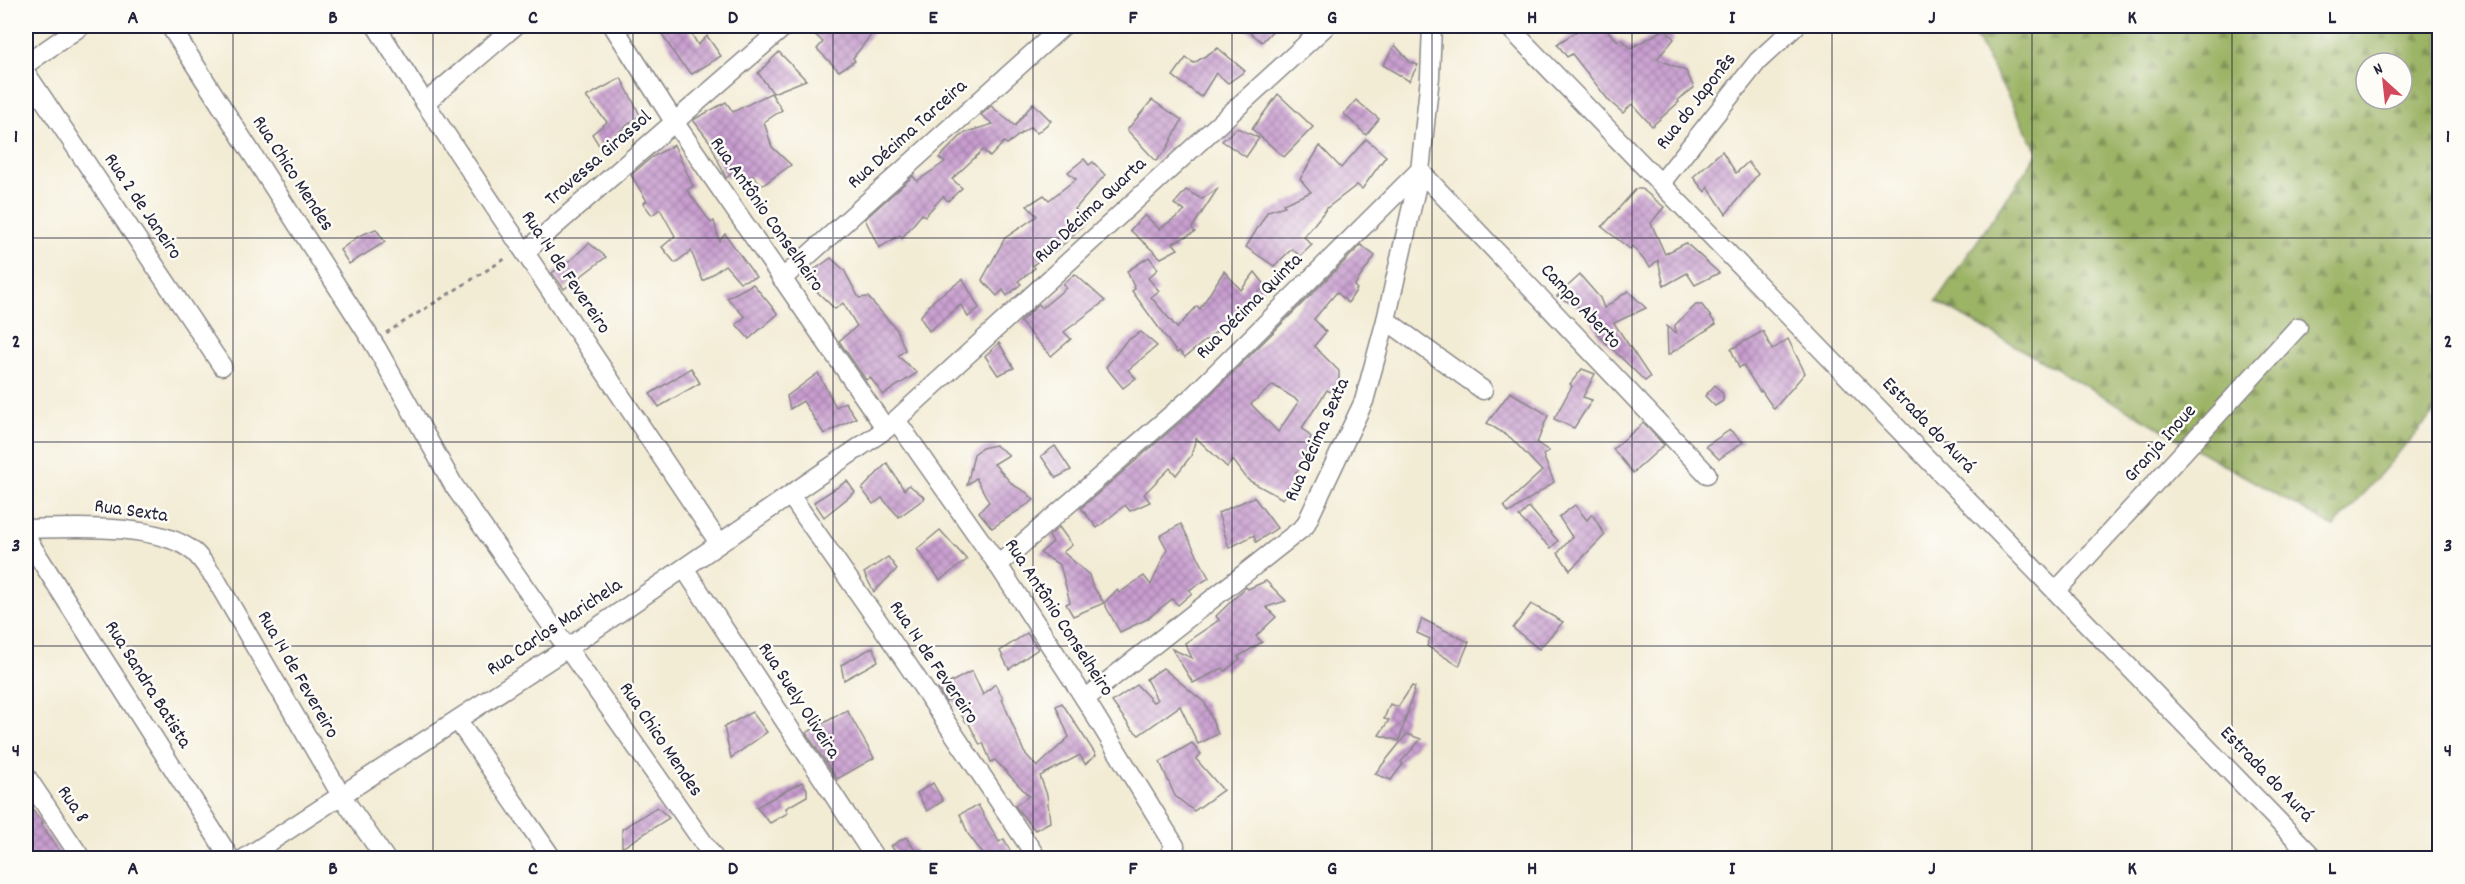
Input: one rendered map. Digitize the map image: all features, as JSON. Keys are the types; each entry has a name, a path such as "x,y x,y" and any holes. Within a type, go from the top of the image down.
{"street":[{"path":"26,64 81,26"},
{"name":"Rua Chico Mendes","path":"170,26 374,345"},
{"name":"Rua 14 de Fevereiro","path":"376,26 719,543"},
{"path":"425,103 514,26"},
{"name":"Rua Antônio Conselheiro","path":"613,26 675,123 783,279 998,565 1085,699 1171,852"},
{"name":"Travessa Girassol","path":"523,250 675,123 785,26"},
{"name":"Rua Décima Tarceira","path":"783,279 1063,26"},
{"name":"Rua Décima Quarta","path":"891,424 1326,26"},
{"path":"1420,171 1430,77 1432,26"},
{"name":"Estrada do Aurá","path":"1508,26 2314,858"},
{"name":"Rua do Japonês","path":"1661,183 1758,61 1796,26"},
{"name":"Rua 2 de Janeiro","path":"26,73 222,366"},
{"name":"Rua Décima Sexta","path":"1085,699 1305,526 1364,400 1386,320 1420,171"},
{"name":"Campo Aberto","path":"1420,171 1707,474"},
{"name":"Rua Décima Quinta","path":"998,565 1193,396 1420,171"},
{"path":"1386,320 1483,390"},
{"name":"Granja Inoue","path":"2056,591 2298,327"},
{"path":"374,345 454,486 568,647"},
{"name":"Rua Carlos Marichela","path":"245,858 458,721 891,424"},
{"name":"Rua 14 de Fevereiro","path":"790,495 887,634 1037,858"},
{"name":"Rua Sexta","path":"26,529 87,528 163,535 194,552 215,578"},
{"name":"Rua Sandra Batista","path":"26,537 230,858"},
{"name":"Rua Suely Oliveira","path":"684,568 875,858"},
{"name":"Rua 14 de Fevereiro","path":"215,578 341,795 385,858"},
{"name":"Rua Chico Mendes","path":"568,647 714,858"},
{"path":"458,721 552,858"},
{"name":"Rua 8","path":"26,776 81,858"}],"path":[{"path":"374,345 523,250"}],"green space":[{"path":"1970,26 2439,26 2439,407 2334,527 1936,301 2038,153"}],"building":[{"path":"657,26 687,26 698,45 707,36 721,56 692,74 679,61"},
{"path":"806,26 878,26 853,58 855,61 839,71 817,49 823,42"},
{"path":"1242,26 1277,26 1262,42"},
{"path":"1585,26 1603,26 1618,41 1621,39 1631,48 1665,29 1674,39 1657,59 1686,71 1694,88 1678,100 1679,102 1652,126 1632,104 1623,113 1610,102 1572,54 1567,57 1557,44"},
{"path":"1395,45 1410,62 1418,65 1409,81 1383,65"},
{"path":"1218,48 1245,71 1228,83 1216,73 1201,97 1173,76 1186,58 1194,63"},
{"path":"779,52 806,80 773,93 758,73"},
{"path":"621,78 640,115 600,147 592,134 607,122 586,97"},
{"path":"771,93 782,110 764,122 772,147 791,165 763,185 753,176 745,181 735,171 726,178 710,142 693,120 726,102 733,112"},
{"path":"1278,94 1313,127 1284,157 1252,129"},
{"path":"1152,100 1182,120 1166,150 1156,161 1127,130"},
{"path":"1356,100 1379,119 1366,135 1344,114"},
{"path":"1033,103 1051,121 1037,133 1030,127 1007,144 1004,142 990,157 983,150 952,179 962,188 948,201 943,196 925,216 922,214 902,238 900,235 879,248 865,219 913,176 917,181 945,162 939,158 964,133 993,124 981,115 991,106 1015,126"},
{"path":"1237,128 1259,138 1246,157 1222,141"},
{"path":"1366,139 1386,156 1362,189 1357,185 1327,208 1304,237 1312,245 1300,256 1292,249 1274,266 1246,247 1268,211 1285,206 1283,204 1311,192 1300,179 1320,146 1341,168"},
{"path":"674,145 693,186 687,190 711,223 714,221 719,241 725,234 756,277 740,282 725,265 703,281 691,251 675,263 662,247 675,236 660,209 652,215 643,203 647,201 631,175 652,157"},
{"path":"1722,151 1736,173 1748,162 1758,174 1726,214 1708,187 1705,192 1693,177"},
{"path":"1084,159 1089,165 1093,162 1105,175 1075,209 1086,222 1065,243 1033,265 1035,268 1018,281 1021,284 1007,296 1003,290 997,296 982,280 1005,238 1037,216 1027,206 1044,195 1049,200 1076,179 1068,172"},
{"path":"1218,188 1192,228 1195,232 1173,243 1178,249 1161,258 1130,230 1145,215 1159,229 1185,211 1174,204 1186,190 1202,199"},
{"path":"1636,189 1642,189 1664,207 1651,223 1665,254 1686,243 1719,273 1695,285 1687,273 1664,286 1658,260 1650,267 1632,246 1630,249 1602,227"},
{"path":"376,229 385,242 349,264 340,250 359,236"},
{"path":"589,243 606,257 564,289 552,273"},
{"path":"1361,245 1375,256 1354,286 1357,289 1348,303 1337,292 1314,319 1326,332 1314,346 1339,371 1339,378 1334,394 1327,390 1302,428 1311,437 1303,466 1296,472 1292,486 1283,499 1248,480 1233,460 1227,467 1196,438 1191,456 1176,475 1170,468 1144,494 1150,502 1130,511 1125,505 1097,528 1081,508 1200,405","holes":["1273,385 1299,401 1278,432 1251,404"]},
{"path":"1149,257 1158,269 1148,278 1159,291 1151,297 1177,328 1197,306 1200,309 1224,271 1241,290 1255,272 1266,286 1250,299 1253,302 1185,357 1179,351 1177,353 1132,291 1135,289 1127,271"},
{"path":"831,258 844,270 859,298 868,297 897,330 905,350 898,356 917,373 883,395 870,377 866,380 839,341 857,326 843,303 835,309 803,278"},
{"path":"1075,274 1105,301 1064,332 1071,339 1051,356 1020,322 1039,304 1042,308 1066,288 1063,284"},
{"path":"1580,275 1600,298 1604,308 1628,291 1646,308 1614,323 1650,377 1645,381 1599,336 1586,311 1557,296"},
{"path":"963,279 979,308 968,317 961,305 929,331 920,317 934,300"},
{"path":"753,284 778,314 749,339 736,324 745,317 727,298"},
{"path":"1696,305 1702,305 1716,324 1668,355 1667,326 1676,333 1675,325"},
{"path":"1763,331 1772,350 1788,339 1805,373 1774,409 1743,365 1739,368 1731,349"},
{"path":"1141,332 1157,346 1128,370 1136,378 1123,388 1106,367 1126,341"},
{"path":"999,343 1014,368 998,375 985,356"},
{"path":"691,368 700,383 659,407 650,394"},
{"path":"1582,369 1595,374 1583,397 1592,400 1574,428 1554,419 1572,386 1570,384"},
{"path":"818,373 836,407 845,402 856,418 824,434 803,401 790,409 787,396"},
{"path":"1715,385 1723,394 1723,401 1715,406 1705,396"},
{"path":"1510,392 1548,415 1537,443 1549,451 1543,455 1554,482 1509,513 1504,506 1542,471 1511,438 1487,423"},
{"path":"1643,423 1664,445 1633,473 1613,449"},
{"path":"1730,430 1743,442 1719,459 1706,446"},
{"path":"995,445 1009,455 994,464 1013,485 1026,492 1034,500 992,528 979,512 989,502 976,478 967,485 974,454 982,448"},
{"path":"1055,446 1071,470 1056,478 1041,456"},
{"path":"887,463 904,490 909,485 925,498 899,517 882,498 873,504 862,489"},
{"path":"847,481 855,492 824,517 814,502"},
{"path":"1254,497 1277,528 1256,542 1254,535 1229,548 1218,513"},
{"path":"1575,505 1587,520 1592,514 1605,535 1570,570 1558,553 1572,537 1559,517"},
{"path":"1529,507 1558,541 1551,548 1519,517"},
{"path":"1181,524 1209,578 1189,590 1192,593 1178,605 1172,599 1147,619 1120,632 1104,603 1117,590 1119,593 1144,576 1151,585 1167,549 1160,536"},
{"path":"1059,527 1072,545 1063,552 1089,575 1092,585 1104,603 1073,616 1066,604 1070,602 1060,565 1040,553 1053,542 1049,536"},
{"path":"940,530 967,560 940,580 917,549"},
{"path":"888,557 897,569 874,592 864,573"},
{"path":"1266,581 1286,601 1266,607 1276,617 1256,636 1262,642 1238,657 1240,659 1225,671 1223,668 1193,683 1172,649 1192,658 1185,643 1219,620 1216,616 1246,587 1248,589"},
{"path":"1531,604 1563,622 1539,649 1513,628"},
{"path":"1422,619 1469,642 1459,666 1427,646 1430,639 1417,633"},
{"path":"1027,633 1038,649 1009,669 1000,651"},
{"path":"873,647 878,661 844,680 841,665"},
{"path":"1163,668 1205,703 1218,734 1198,744 1180,706 1139,735 1131,728 1112,702 1137,685 1153,702 1157,700 1146,679"},
{"path":"972,671 983,695 995,684 1003,698 1024,752 1037,767 1069,737 1056,706 1062,703 1096,755 1085,764 1080,755 1040,776 1047,795 1050,822 1035,830 1015,806 1029,796 995,760 991,762 983,743 980,745 967,720 966,722 951,699 946,702 938,689"},
{"path":"1412,686 1415,687 1399,741 1379,735 1389,720 1384,719 1390,704 1398,707"},
{"path":"847,710 874,758 837,779 806,733"},
{"path":"752,712 767,732 731,758 724,727"},
{"path":"1407,734 1421,739 1401,762 1403,764 1391,780 1375,774"},
{"path":"1192,743 1201,754 1196,759 1223,790 1194,811 1175,796 1160,762"},
{"path":"802,782 807,789 807,796 786,808 788,813 770,823 756,807"},
{"path":"933,783 943,801 927,811 917,793"},
{"path":"26,802 43,823 41,824 64,858 26,858"},
{"path":"978,805 999,842 1004,839 1014,858 986,858 968,834 960,814"},
{"path":"657,807 669,818 622,848 622,829"},
{"path":"906,837 920,858 900,858 891,846"}]}
